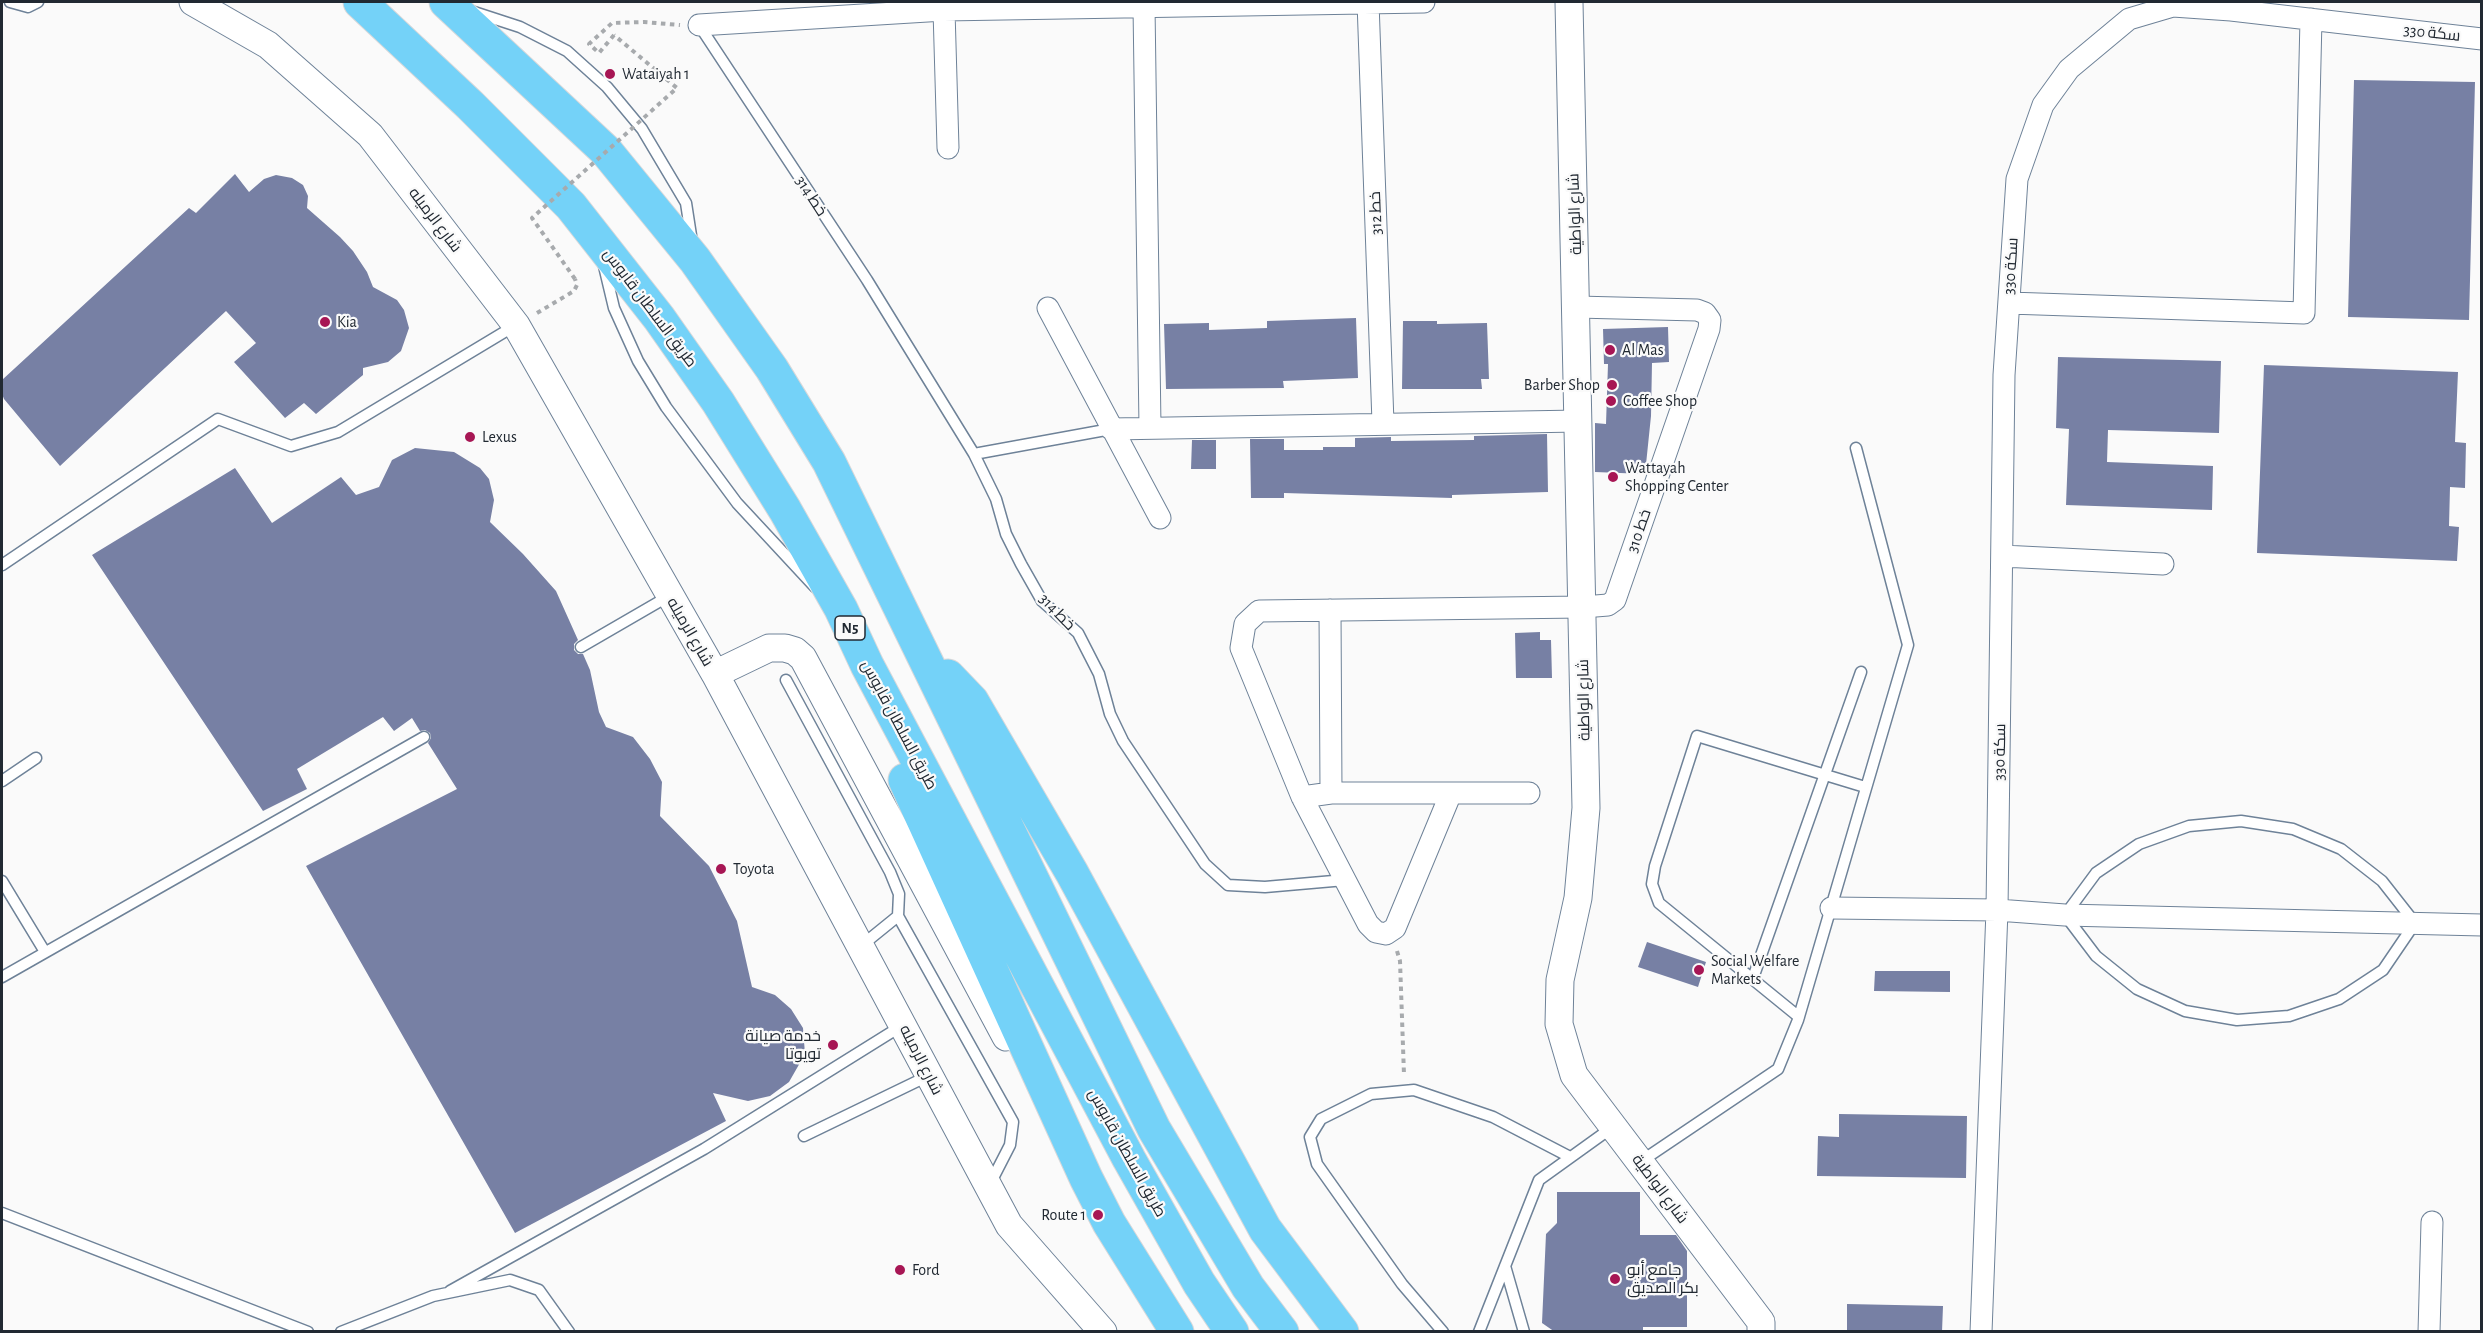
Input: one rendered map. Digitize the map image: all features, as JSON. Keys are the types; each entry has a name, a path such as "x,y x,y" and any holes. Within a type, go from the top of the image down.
{"highway":[{"name":"طريق السلطان قابوس","path":"360,2 462,97 571,206 659,318 718,402 785,510 841,609 867,665 1129,1159 1199,1283 1232,1332"},
{"path":"448,3 606,151 695,260 772,369 830,462 1154,1129 1248,1287 1280,1329"},
{"path":"922,649 972,701 1072,873 1265,1229 1342,1332"},
{"path":"867,665 877,716 1086,1178 1109,1223 1177,1332"}],"street":[{"name":"شارع الرميله","path":"193,2 268,45 370,135 516,325 715,674 1009,1225 1103,1332"},
{"name":"خط 312","path":"1368,2 1383,423"},
{"path":"699,26 944,10 1424,2"},
{"name":"شارع الواطية","path":"1569,2 1586,808 1578,898 1560,980 1559,1024 1574,1075 1609,1128 1640,1162 1761,1322 1761,1332"},
{"path":"1144,6 1150,427"},
{"name":"سكة 330","path":"1981,1332 1997,910 2004,375 2016,179 2043,105 2069,69 2129,19 2173,6 2481,39"},
{"path":"944,10 948,148"},
{"path":"2009,303 2304,313 2311,19"},
{"name":"خط 310","path":"1302,797 1241,648 1245,624 1259,611 1583,607 1608,605 1617,596 1710,325 1705,313 1697,310 1577,307"},
{"path":"1048,308 1160,518"},
{"path":"1111,429 1579,421"},
{"path":"2002,556 2163,564"},
{"path":"1330,610 1331,794"},
{"path":"715,674 769,648 785,648 795,651 803,658 973,974 1066,1153 1086,1178"},
{"path":"1451,793 1395,928 1381,934 1368,924 1302,797 1331,794 1529,792"},
{"path":"1831,908 1997,910 2065,915 2481,925"},
{"path":"2429,1332 2432,1222"}],"lane":[{"path":"10,2 28,7 38,2"},
{"path":"448,3 520,27 567,51 607,87 642,129 686,203 695,260"},
{"name":"خط 314","path":"699,26 867,280 974,454 996,500 1006,534 1020,564 1042,601 1078,633 1099,674 1110,714 1123,741 1205,864 1228,885 1264,887 1345,880"},
{"path":"598,240 614,308 638,362 666,407 737,503 804,577 841,609"},
{"path":"2,565 218,419 291,446 338,432 516,325"},
{"path":"974,454 1111,429"},
{"path":"1640,1162 1778,1069 1799,1017 1908,645 1856,448"},
{"path":"581,647 669,596"},
{"path":"1753,978 1861,672"},
{"path":"786,680 890,872 899,894 898,916 1013,1122 1010,1145 988,1187"},
{"path":"1799,1017 1659,903 1652,885 1655,866 1697,736 1865,787"},
{"path":"2,977 424,737"},
{"path":"2,780 36,758"},
{"path":"2241,821 2293,829 2341,849 2382,881 2415,923 2383,970 2339,999 2289,1016 2237,1020 2185,1011 2137,989 2096,957 2065,915 2096,873 2139,844 2189,826 2241,821"},
{"path":"2,881 45,952"},
{"path":"861,946 898,916"},
{"path":"450,1291 704,1149 903,1025"},
{"path":"804,1136 928,1076"},
{"path":"1443,1332 1402,1284 1317,1164 1310,1137 1321,1119 1371,1094 1414,1090 1493,1117 1570,1157"},
{"path":"1479,1332 1539,1180 1609,1128"},
{"path":"2,1213 308,1332"},
{"path":"1505,1266 1524,1332"},
{"path":"341,1332 374,1317 450,1291 510,1280 539,1290 569,1332"}],"path":[{"path":"516,325 574,291 577,285 532,218 677,87 614,35 599,53 589,44 612,23 644,22 699,26"},
{"path":"1391,931 1400,961 1404,1091"}],"building":[{"path":"2354,80 2475,82 2469,320 2348,317"},
{"name":"Kia","path":"235,174 249,192 264,179 276,175 292,178 303,185 308,196 307,208 353,251 367,272 373,287 397,300 404,310 409,328 401,351 388,362 363,368 363,375 316,414 304,403 285,418 234,362 256,343 226,311 60,466 4,399 2,380 189,208 196,213"},
{"path":"1356,318 1358,378 1283,381 1284,388 1166,389 1164,324 1209,323 1209,330 1267,328 1267,321"},
{"path":"1403,321 1437,321 1437,324 1487,323 1489,379 1481,379 1482,389 1402,389"},
{"path":"1668,327 1669,362 1652,363 1651,416 1645,474 1595,472 1595,423 1606,424 1608,364 1604,364 1603,329"},
{"path":"2058,357 2221,361 2219,433 2108,430 2107,462 2213,466 2212,510 2066,505 2069,429 2056,428"},
{"path":"2264,365 2458,372 2455,442 2466,443 2465,488 2450,487 2449,526 2459,527 2457,561 2257,553"},
{"path":"1547,434 1548,492 1452,495 1452,498 1284,493 1284,498 1251,498 1250,439 1284,439 1284,450 1323,450 1323,447 1355,447 1355,438 1391,437 1391,441 1474,440 1474,436"},
{"path":"1192,440 1216,440 1216,469 1191,469"},
{"path":"415,448 454,452 480,468 489,479 494,500 490,522 556,591 578,640 574,644 574,650 578,654 583,654 590,670 599,712 606,727 633,737 650,759 662,782 660,816 709,866 737,921 752,987 775,995 791,1009 803,1028 805,1054 789,1082 770,1096 748,1101 713,1093 726,1121 515,1233 306,866 457,789 428,743 431,738 430,733 425,730 420,731 412,718 394,731 383,717 297,769 307,789 263,811 92,555 235,468 272,523 341,477 356,495 379,487 392,460"},
{"path":"1540,632 1540,640 1551,640 1552,678 1516,678 1515,633"},
{"path":"1647,942 1706,962 1698,987 1638,967"},
{"path":"1875,971 1950,971 1950,992 1874,991"},
{"path":"1839,1114 1967,1116 1966,1178 1817,1176 1818,1136 1839,1137"},
{"name":"جامع أبو بكر الصديق","path":"1557,1192 1640,1192 1640,1235 1676,1235 1687,1251 1687,1327 1643,1327 1643,1332 1555,1332 1542,1323 1546,1234 1557,1223"},
{"path":"1847,1304 1943,1306 1942,1332 1847,1332"}],"place":[{"name":"Wataiyah 1","path":"610,74"},
{"name":"Kia","path":"325,322"},
{"name":"Al Mas","path":"1610,350"},
{"name":"Barber Shop","path":"1612,385"},
{"name":"Coffee Shop","path":"1611,401"},
{"name":"Lexus","path":"470,437"},
{"name":"Wattayah Shopping Center","path":"1613,477"},
{"name":"Toyota","path":"721,869"},
{"name":"Social Welfare Markets","path":"1699,970"},
{"name":"خدمة صيانة تويوتا","path":"833,1045"},
{"name":"Route 1","path":"1098,1215"},
{"name":"Ford","path":"900,1270"},
{"name":"جامع أبو بكر الصديق","path":"1615,1279"}]}
